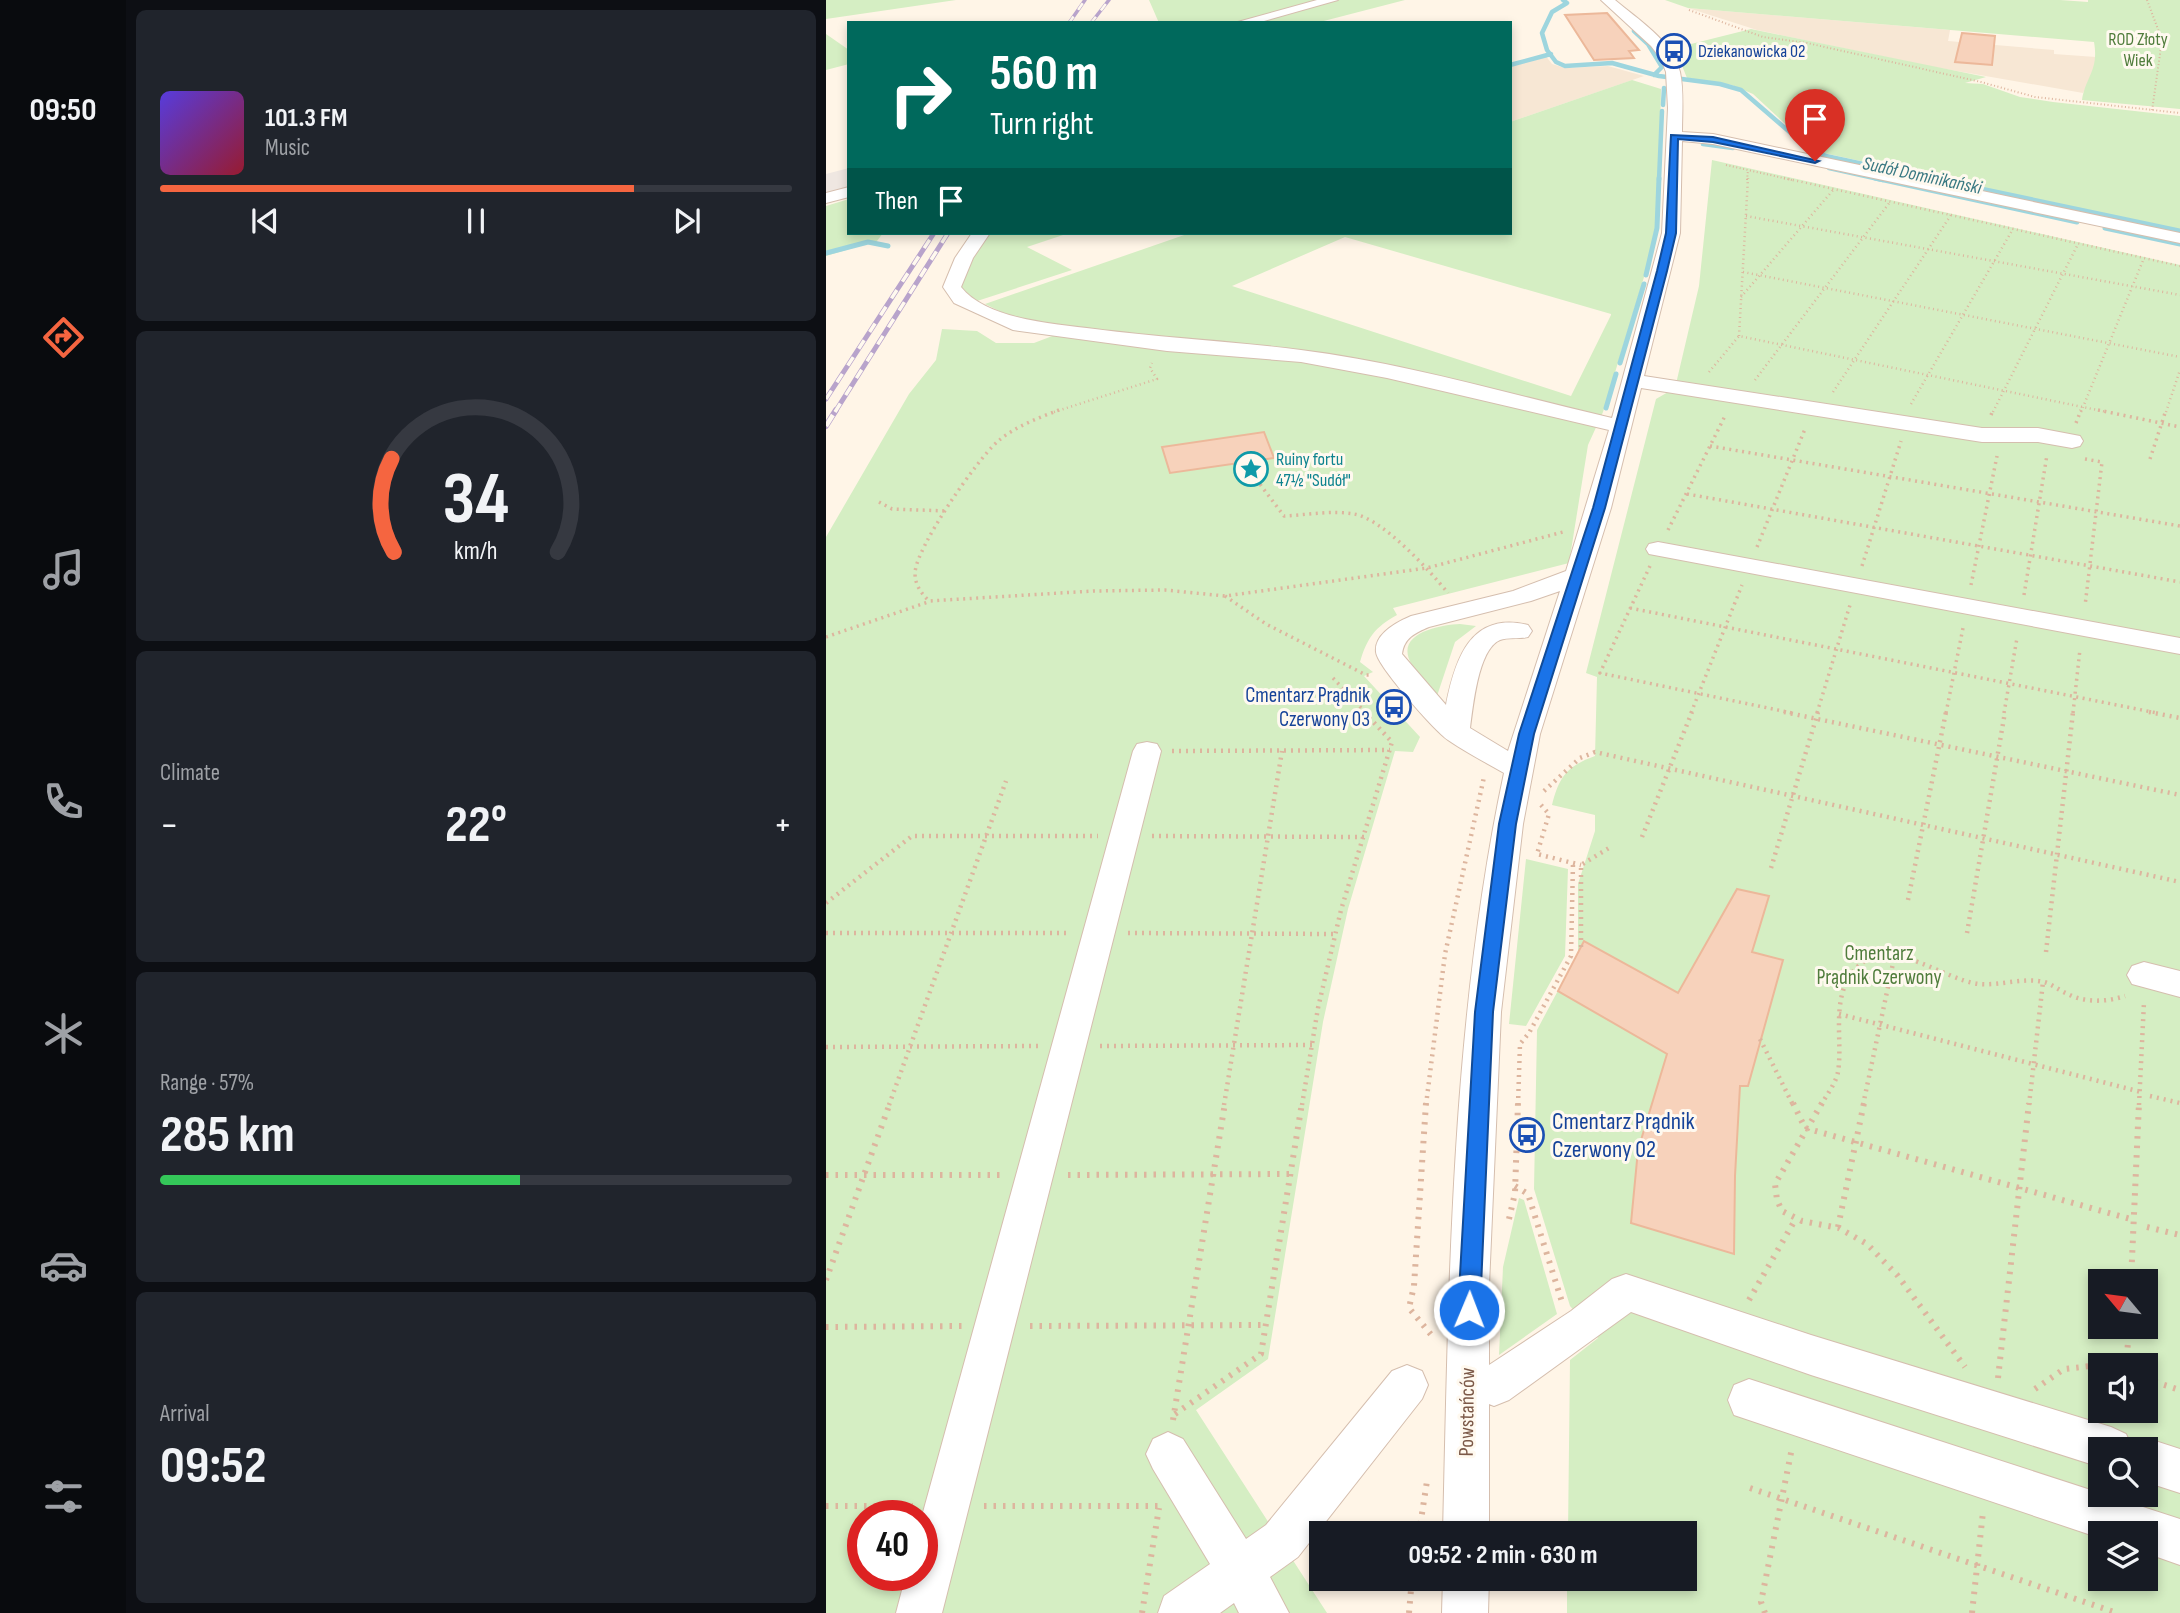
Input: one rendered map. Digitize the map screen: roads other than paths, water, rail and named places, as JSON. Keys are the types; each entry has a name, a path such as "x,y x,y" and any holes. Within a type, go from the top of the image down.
{"street":[{"path":"1248,21 1332,0"},
{"name":"Powstańców","path":"1466,1521 1471,1254 1484,1012 1507,824 1526,734 1594,524 1671,233 1674,77 1668,59 1656,43 1607,0"},
{"path":"1674,136 1713,139 2180,238"},
{"path":"826,198 847,193"},
{"path":"2080,241 2097,220"},
{"path":"980,235 964,258 952,288 961,299 1013,324 1167,345 1301,356 1387,372 1620,426"},
{"path":"1632,381 1900,423 1992,435 2038,435 2070,441"},
{"path":"1658,549 2180,646"},
{"path":"1518,769 1455,732 1397,668 1389,653 1390,643 1404,628 1463,609 1522,596 1576,576"},
{"path":"1463,609 1519,631 1556,636"},
{"path":"1455,732 1472,656 1480,642 1492,634 1519,631"},
{"path":"1455,732 1526,734"},
{"path":"919,1613 1147,751"},
{"path":"2144,988 2180,984"},
{"path":"1494,1386 1626,1292 1774,1343 2088,1442"},
{"path":"1181,1613 1282,1541 1407,1385"},
{"path":"1749,1400 2180,1542"},
{"path":"1171,1434 1180,1506 1240,1570 1266,1613"},
{"path":"2158,1464 2180,1471"},
{"path":"1465,1591 1465,1613"}],"waterway":[{"name":"Sudół Dominikański","path":"1550,54 1542,33 1552,12 1567,3 1563,0"},
{"path":"1634,31 1648,44 1662,67 1654,75"},
{"path":"1512,64 1550,54"},
{"name":"Sudół Dominikański","path":"1550,54 1556,62 1565,66 1612,63 1654,75"},
{"name":"Sudół Dominikański","path":"1654,75 1720,84 1741,90 1807,147 1826,156 1938,180"},
{"path":"1663,105 1664,88"},
{"path":"1659,180 1662,111"},
{"path":"1703,144 1733,148"},
{"path":"1829,168 1883,180"},
{"path":"1646,275 1657,228 1659,178"},
{"path":"1875,178 2077,222"},
{"name":"Sudół Dominikański","path":"1929,178 2180,231"},
{"path":"2105,228 2180,244"},
{"path":"826,253 868,242 888,246"},
{"path":"1620,363 1644,284"},
{"path":"1606,408 1616,374"}],"railway":[{"path":"1070,21 1085,0"},
{"path":"1093,21 1109,0"},
{"path":"826,399 933,235"},
{"path":"835,412 947,235"},
{"path":"826,426 836,410"}],"place":[{"name":"Dziekanowicka 02","path":"1674,51"},
{"name":"Ruiny fortu 47½ \"Sudół\"","path":"1251,469"},
{"name":"Cmentarz Prądnik Czerwony 03","path":"1394,707"},
{"name":"Cmentarz Prądnik Czerwony 02","path":"1527,1135"}],"park label":[{"name":"ROD Złoty Wiek","path":"2138,49"},
{"name":"Cmentarz Prądnik Czerwony","path":"1879,965"}]}
